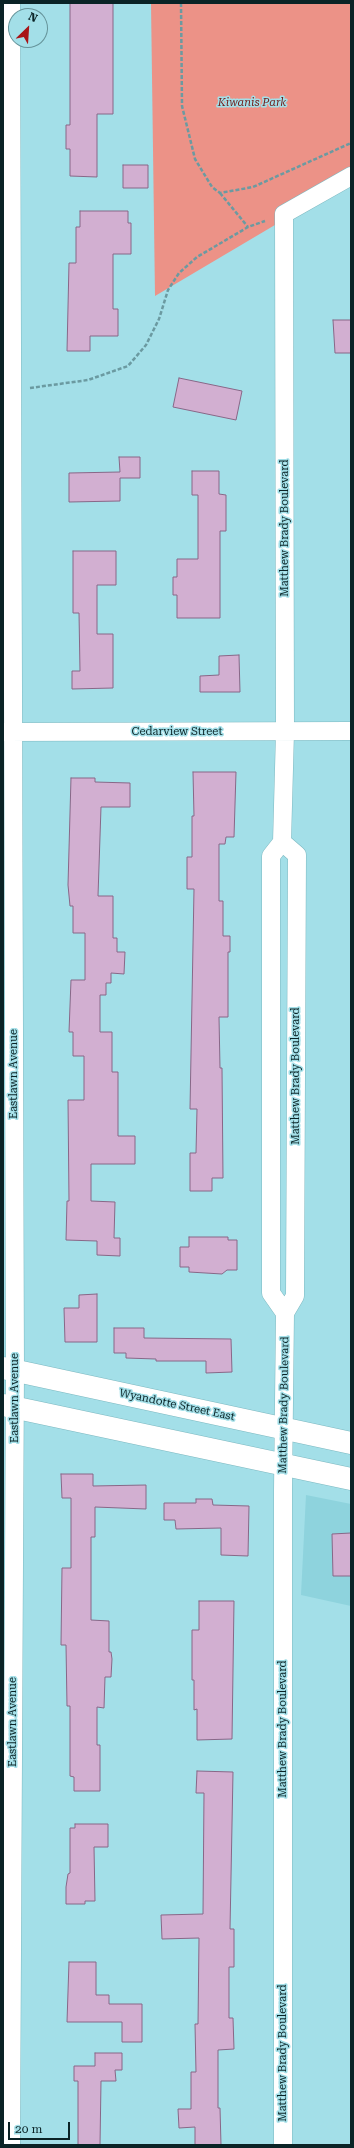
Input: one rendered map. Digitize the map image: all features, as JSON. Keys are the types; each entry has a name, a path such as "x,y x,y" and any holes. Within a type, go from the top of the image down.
{"main road":[{"name":"Wyandotte Street East","path":"9,1369 351,1443"},
{"path":"9,1407 351,1479"}],"street":[{"name":"Eastlawn Avenue","path":"10,3 8,732 11,2145"},
{"path":"284,214 351,176"},
{"name":"Matthew Brady Boulevard","path":"283,2145 283,1428 285,1313 295,1296 297,855 282,842 285,732 284,214"},
{"name":"Cedarview Street","path":"8,732 351,731"},
{"path":"282,842 271,856 271,1293 285,1313"}],"path":[{"path":"181,3 182,106 195,159 212,187 220,193 248,227"},
{"path":"220,193 253,187 351,144"},
{"path":"27,388 88,380 128,366 146,345 159,319 168,290 179,273 197,257 248,227 284,214"}],"shaded area":[{"path":"306,1495 351,1504 351,1606 301,1595"}],"green space":[{"name":"Kiwanis Park","path":"151,3 351,3 351,180 155,296"}],"building":[{"path":"70,3 113,3 113,114 97,114 97,177 70,176 70,149 66,149 66,125 70,125"},
{"path":"123,165 148,165 148,188 123,188"},
{"path":"80,211 128,211 128,223 131,223 131,254 113,254 113,309 118,309 118,336 90,336 90,351 67,351 69,263 76,263 76,227 80,227"},
{"path":"333,320 351,320 351,353 335,353"},
{"path":"179,378 242,391 236,420 173,407"},
{"path":"119,457 140,457 140,478 120,478 120,501 69,502 69,473 120,472"},
{"path":"192,471 219,471 219,494 226,495 226,531 220,531 220,618 177,618 177,595 173,595 173,577 177,577 177,559 198,559 198,495 192,495"},
{"path":"73,551 116,551 116,585 97,585 97,634 113,634 113,688 72,689 72,671 80,671 79,613 73,613"},
{"path":"239,655 240,692 200,692 200,676 219,675 219,656"},
{"path":"193,772 236,772 234,837 226,837 225,844 219,844 219,901 223,901 223,936 230,936 230,952 228,952 228,1017 219,1017 220,1068 222,1068 223,1178 212,1178 212,1191 190,1191 190,1153 196,1153 197,1109 190,1109 194,889 187,889 187,857 192,857 192,816 194,816"},
{"path":"71,778 95,778 95,782 130,783 130,807 101,807 98,896 113,896 113,938 117,938 117,952 125,952 124,974 111,973 111,983 106,983 106,995 100,995 100,1032 112,1032 112,1072 118,1072 118,1136 135,1136 135,1164 91,1164 91,1201 115,1202 114,1238 120,1238 120,1256 97,1255 97,1241 66,1240 67,1201 69,1201 68,1100 84,1100 84,1056 73,1056 73,1032 69,1032 71,980 85,980 85,933 73,933 73,906 70,906 68,885"},
{"path":"189,1237 228,1237 228,1240 237,1240 237,1270 227,1270 222,1274 189,1272 189,1267 180,1267 180,1247 189,1247"},
{"path":"97,1294 97,1342 65,1342 64,1308 79,1308 79,1295"},
{"path":"114,1328 144,1328 144,1338 231,1339 232,1372 206,1373 206,1361 156,1361 156,1359 126,1358 126,1353 114,1353"},
{"path":"61,1474 93,1474 93,1486 146,1485 146,1509 95,1507 95,1537 91,1537 91,1620 109,1621 109,1652 111,1652 112,1659 111,1677 105,1677 104,1708 97,1707 97,1745 100,1745 100,1791 74,1791 74,1777 70,1776 70,1706 67,1706 66,1645 61,1645 62,1568 71,1568 71,1498 62,1498"},
{"path":"196,1499 212,1499 213,1505 249,1506 248,1556 221,1555 221,1528 176,1529 175,1520 164,1520 164,1503 196,1503"},
{"path":"351,1533 351,1576 333,1576 332,1534"},
{"path":"199,1601 234,1601 232,1739 197,1740 197,1709 194,1710 194,1680 192,1680 192,1630 199,1630"},
{"path":"197,1771 233,1772 230,1929 234,1929 234,1967 229,1967 229,2018 233,2018 234,2049 218,2050 218,2108 220,2108 221,2145 195,2145 195,2127 179,2128 178,2109 191,2109 191,2072 196,2072 195,2024 198,2024 199,1938 162,1939 161,1915 203,1914 204,1793 196,1793"},
{"path":"75,1824 108,1824 108,1847 94,1847 95,1901 85,1901 85,1904 66,1904 66,1887 68,1874 70,1873 70,1828 75,1828"},
{"path":"69,1962 96,1962 96,1995 109,1995 109,2004 142,2004 142,2042 122,2042 122,2022 67,2022"},
{"path":"95,2053 122,2053 122,2070 115,2070 116,2081 101,2081 100,2145 78,2145 78,2081 74,2081 74,2066 95,2066"}]}
